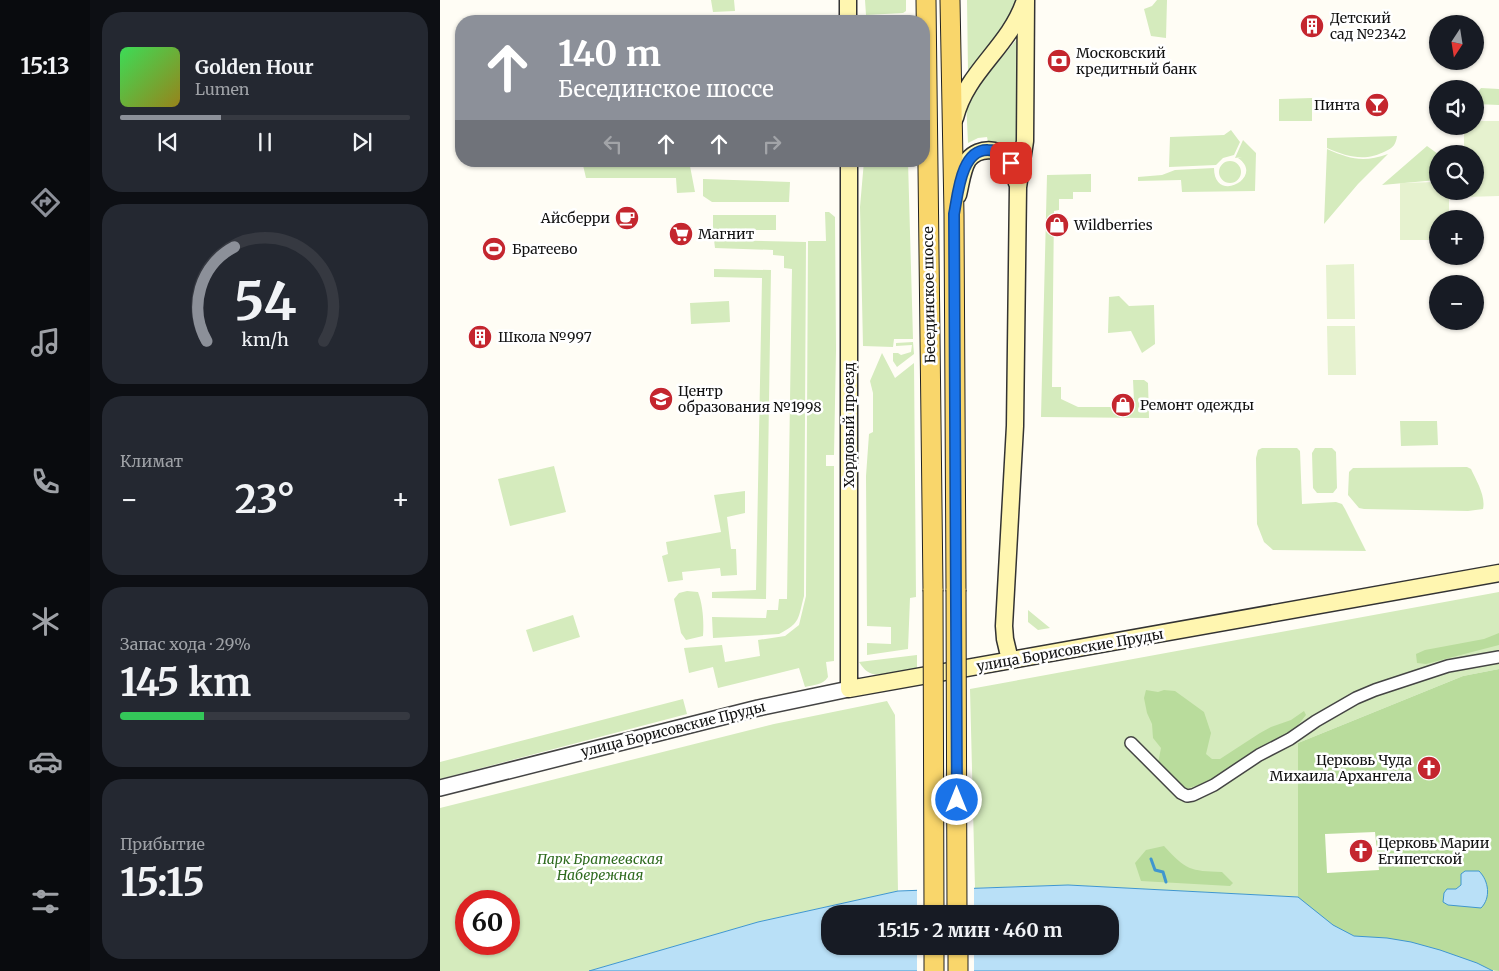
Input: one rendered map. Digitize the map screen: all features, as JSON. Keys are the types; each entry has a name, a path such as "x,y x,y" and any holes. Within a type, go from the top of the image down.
{"main road":[{"path":"848,0 848,15"},
{"name":"Бесединское шоссе","path":"926,0 926,15"},
{"name":"Бесединское шоссе","path":"950,0 954,214 957,905"},
{"path":"951,133 958,104 967,87 1003,41 1020,13 1025,0"},
{"path":"1010,660 1004,639 1004,626 1015,426 1018,187 1025,141 1025,0"},
{"path":"954,214 964,170 968,161 975,153 995,150 1005,156 1011,163 1018,187"},
{"name":"Хордовый проезд","path":"849,167 849,689"},
{"name":"Бесединское шоссе","path":"926,167 933,590 934,905"},
{"name":"улица Борисовские Пруды","path":"849,689 1499,573"},
{"path":"934,955 934,971"},
{"path":"958,955 958,971"}],"street":[{"path":"1131,742 1181,793 1187,796 1193,795 1214,786 1259,755 1290,739 1316,721 1356,698 1448,666 1499,657"},
{"name":"улица Борисовские Пруды","path":"440,788 758,708 849,689"}],"green space":[{"path":"711,0 734,0 735,11 713,12"},
{"path":"865,0 906,0 906,11 903,13 866,15"},
{"path":"967,0 1019,0 1017,13 968,72"},
{"path":"1157,0 1167,0 1166,38 1151,36 1144,9 1152,6"},
{"path":"1017,39 1020,40 1017,142 1010,147 1000,143 988,142 987,137 978,138 968,143 966,100"},
{"path":"1484,88 1499,89 1499,105 1484,104"},
{"path":"1312,98 1312,121 1279,121 1279,99"},
{"path":"1484,121 1499,121 1499,196 1484,196 1484,145 1464,145 1464,135 1484,135"},
{"path":"1231,130 1240,142 1234,155 1223,158 1216,165 1169,167 1170,137 1224,135"},
{"path":"1397,136 1391,149 1371,156 1349,156 1327,148 1327,138"},
{"path":"1243,140 1256,153 1255,191 1182,192 1181,180 1138,181 1138,177 1162,175 1175,170 1214,168 1216,179 1222,185 1236,184 1243,179 1246,173 1245,165 1238,158 1242,157 1235,158"},
{"path":"1427,146 1429,147 1429,181 1382,185"},
{"path":"1327,149 1357,159 1379,157 1388,154 1358,184 1324,224"},
{"path":"1230,161 1238,164 1241,172 1238,180 1230,183 1222,180 1219,172 1222,164"},
{"path":"583,167 690,167 695,192 677,193 676,178 586,178"},
{"path":"863,167 908,167 913,339 894,339 893,347 863,346 860,207"},
{"path":"1091,174 1091,192 1073,192 1073,199 1059,199 1059,210 1054,211 1052,387 1061,387 1061,399 1078,407 1124,407 1134,401 1133,380 1144,380 1148,383 1149,418 1041,417 1047,175"},
{"path":"703,179 790,182 789,202 712,202 703,196"},
{"path":"1429,182 1429,200 1449,200 1449,210 1429,210 1429,240 1400,240 1400,183"},
{"path":"825,212 829,212 835,217 836,350 834,455 826,455 826,466 834,466 834,661 826,662 828,677 823,682 814,685 805,687 799,668 718,688 713,667 689,673 684,648 722,645 725,662 760,656 758,640 785,636 799,625 806,596 808,241 826,241"},
{"path":"713,215 776,215 776,230 713,230"},
{"path":"714,240 806,242 804,596 798,619 791,627 779,634 713,638 712,617 766,618 767,610 778,610 779,599 787,599 792,269 784,268 784,256 773,255 773,250 715,248"},
{"path":"1354,264 1355,319 1327,319 1326,265"},
{"path":"714,269 771,270 766,599 712,598 712,592 756,590 762,278 714,277"},
{"path":"1119,296 1129,306 1154,305 1155,344 1142,353 1131,331 1108,333 1109,297"},
{"path":"729,301 730,322 691,324 690,303"},
{"path":"1327,326 1355,326 1356,375 1328,375"},
{"path":"913,342 914,354 897,367 893,361 893,353 901,355 911,352 912,345 896,346 896,343"},
{"path":"882,353 895,378 914,363 916,597 910,598 908,649 867,655 867,643 891,644 891,627 867,626 866,476 869,434 873,432 873,393 870,381"},
{"path":"1400,421 1437,421 1438,445 1401,446"},
{"path":"1262,448 1297,448 1300,451 1302,504 1336,502 1342,504 1366,551 1273,550 1264,542 1257,524 1256,458 1258,450"},
{"path":"1315,448 1332,448 1336,452 1337,488 1333,493 1317,493 1313,488 1312,453"},
{"path":"554,466 566,512 510,526 498,479"},
{"path":"1467,467 1471,469 1480,488 1484,504 1483,509 1468,511 1364,509 1359,508 1348,495 1349,472 1353,468"},
{"path":"745,491 745,513 727,517 731,549 736,549 737,575 721,576 720,568 682,572 683,580 668,582 662,556 668,554 666,542 721,532 714,495"},
{"path":"687,591 698,592 700,597 703,636 686,640 681,633 674,599 679,593"},
{"path":"1499,592 1499,669 1463,676 1298,743 1298,897 1068,885 975,888 970,689"},
{"path":"1028,610 1050,628 1038,630 1028,622"},
{"path":"573,615 580,637 533,652 526,630"},
{"path":"1499,633 1499,645 1426,664 1417,663 1416,654 1425,650 1484,639"},
{"path":"917,655 917,668 880,675 865,670 859,662"},
{"path":"1499,669 1499,971 1491,970 1467,960 1419,945 1385,938 1359,937 1348,934 1325,920 1298,897 1298,743 1463,676","holes":["1375,832 1379,870 1327,873 1325,834"]},
{"path":"1146,690 1158,692 1164,690 1175,691 1204,712 1211,733 1206,754 1212,759 1220,759 1260,733 1291,720 1304,711 1306,715 1295,729 1228,771 1199,785 1182,790 1158,763 1161,748 1153,738 1152,724 1147,713 1144,698"},
{"path":"683,699 687,714 440,779 440,762"},
{"name":"Парк Братеевская Набережная","path":"887,701 895,715 898,891 835,905 821,905 821,908 758,922 589,971 440,971 440,808 774,724"},
{"path":"1164,846 1189,868 1222,872 1233,883 1230,886 1141,881 1135,863 1146,850"}],"water":[{"path":"1465,871 1479,871 1487,884 1486,899 1481,908 1448,905 1443,902 1444,893 1447,889 1456,889 1461,885 1461,874"},
{"path":"1068,885 1298,897 1333,925 1354,936 1411,942 1477,963 1493,971 589,971 758,922 821,908 821,955 1119,955 1119,905 835,905 898,891"}],"pier":[{"path":"974,885 974,905 917,905 917,888"},
{"path":"917,955 974,955 974,971 917,971"}],"waterway":[{"path":"1151,859 1155,870 1163,872 1166,882"}],"place":[{"name":"Детский сад №2342","path":"1312,26"},
{"name":"Московский кредитный банк","path":"1059,61"},
{"name":"Пинта","path":"1377,105"},
{"name":"Айсберри","path":"627,218"},
{"name":"Wildberries","path":"1057,225"},
{"name":"Магнит","path":"681,234"},
{"name":"Братеево","path":"494,249"},
{"name":"Школа №997","path":"480,337"},
{"name":"Центр образования №1998","path":"661,399"},
{"name":"Ремонт одежды","path":"1123,405"},
{"name":"Церковь Чуда Михаила Архангела","path":"1429,768"},
{"name":"Церковь Марии Египетской","path":"1361,851"}],"route":[{"path":"957,800 954,214 964,170 968,161 975,153 995,150 1005,156 1011,163"}]}
